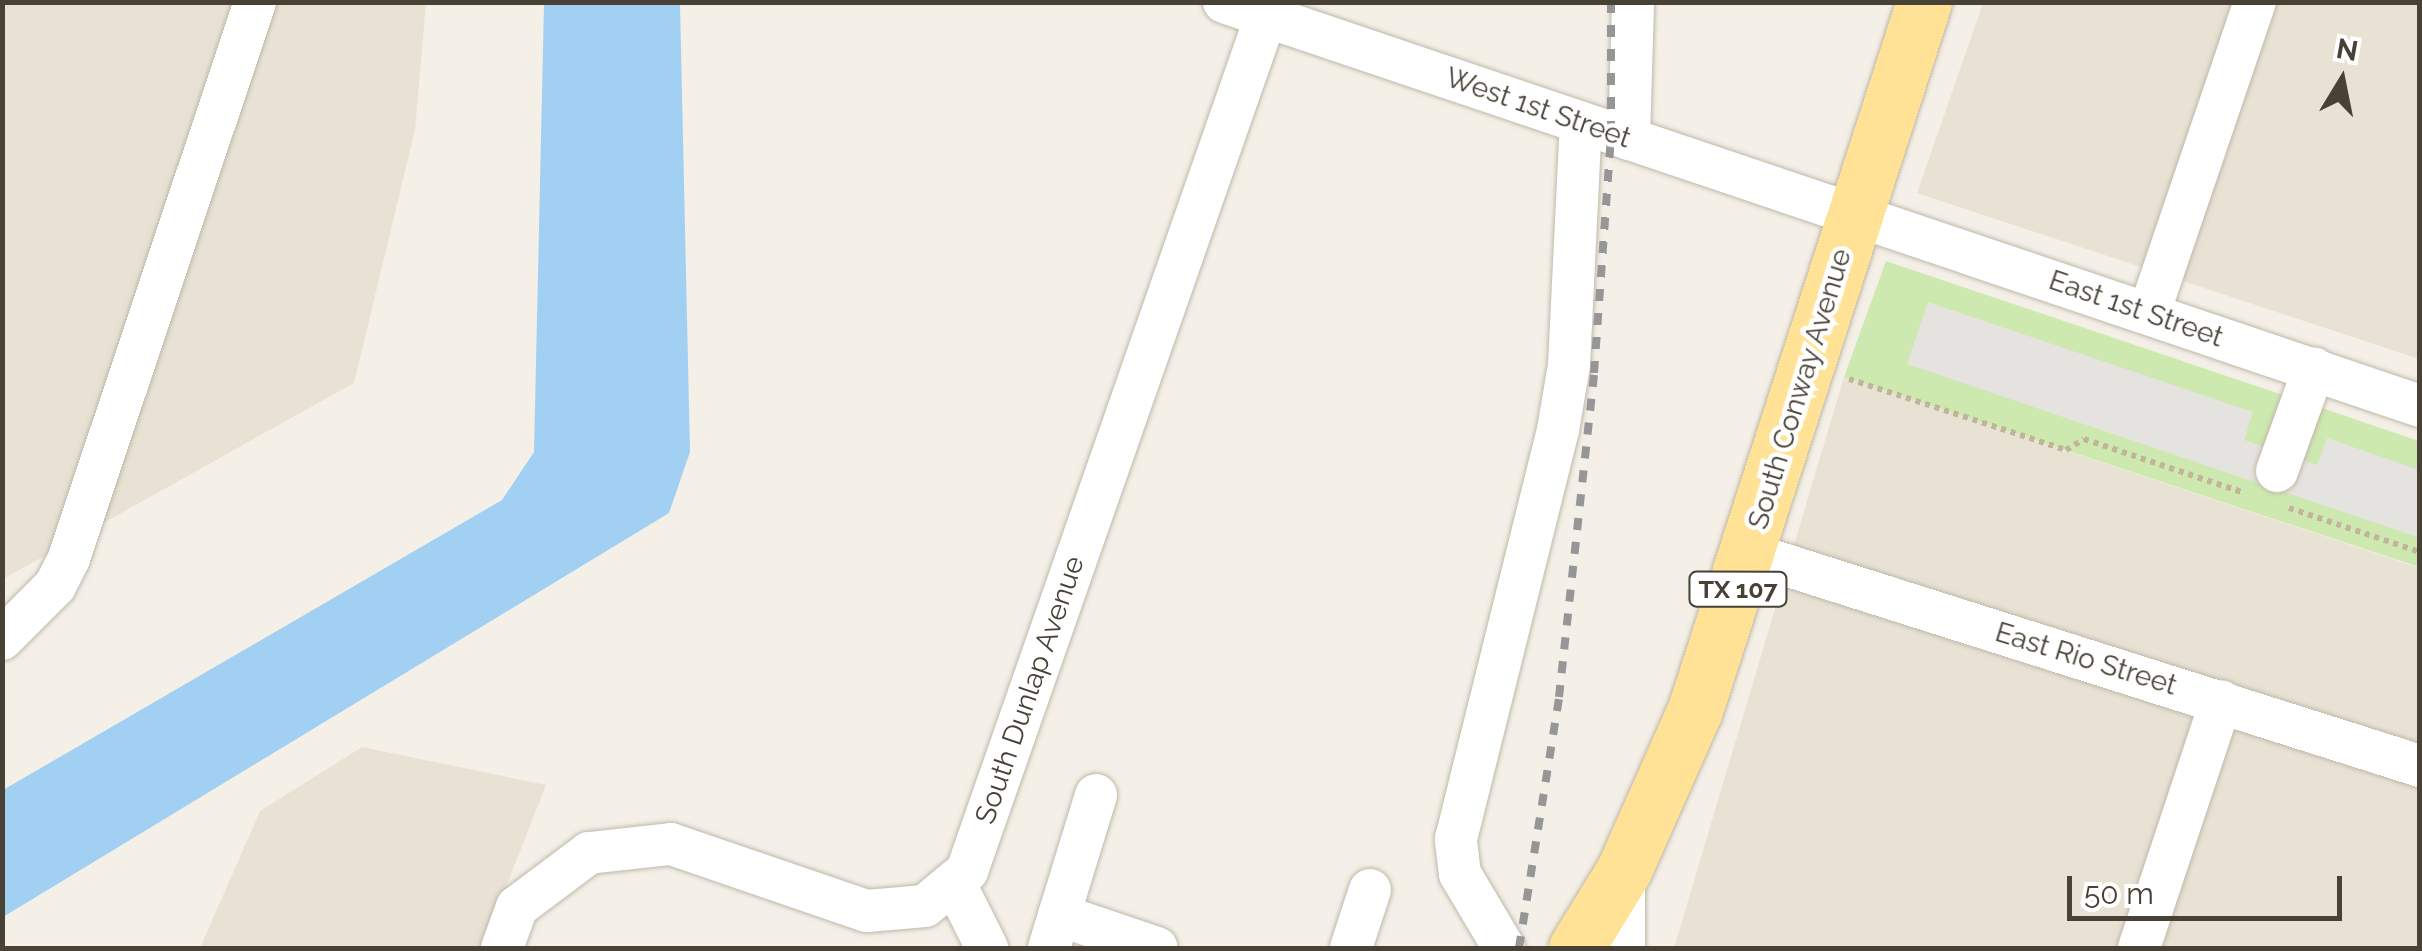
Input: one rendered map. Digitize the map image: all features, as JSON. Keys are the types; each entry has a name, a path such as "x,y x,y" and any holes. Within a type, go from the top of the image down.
{"main road":[{"name":"TX 107","path":"1852,212 1924,2"},
{"name":"South Conway Avenue","path":"1576,948 1624,870 1695,710 1751,554 1852,212"}],"street":[{"path":"2,639 42,602 69,558 255,2"},
{"name":"West 1st Street","path":"1224,2 1269,10 1581,123 1852,212"},
{"path":"1628,139 1633,2"},
{"path":"2149,313 2256,2"},
{"name":"South Dunlap Avenue","path":"502,948 517,906 589,853 671,844 867,911 925,906 967,871 1269,10"},
{"path":"1504,948 1460,874 1456,839 1558,430 1569,365 1581,123"},
{"name":"East 1st Street","path":"1852,212 2420,406"},
{"path":"2266,490 2314,370"},
{"name":"East Rio Street","path":"1751,554 2420,766"},
{"path":"2139,948 2221,701"},
{"path":"1096,794 1054,932 1158,948"},
{"path":"1624,870 1624,948"},
{"path":"954,882 986,948"},
{"path":"1351,948 1370,890"}],"path":[{"path":"1849,379 2066,450 2084,440 2266,490 2420,552"}],"shaded area":[{"path":"3,3 426,3 415,130 354,383 3,579"},
{"path":"1983,3 2419,3 2419,359 1917,193"},
{"path":"1928,302 2253,412 2244,440 2317,465 2327,438 2419,470 2417,537 1907,364"},
{"path":"1844,377 2419,568 2419,948 1674,948"},
{"path":"362,747 546,785 482,948 200,948 260,811"}],"green space":[{"path":"1886,261 2419,441 2419,567 1844,377"}],"water":[{"path":"544,3 680,3 690,452 669,513 3,917 3,790 502,500 534,452"}],"railway":[{"path":"1519,948 1559,697 1594,373 1611,133 1611,2"}]}
